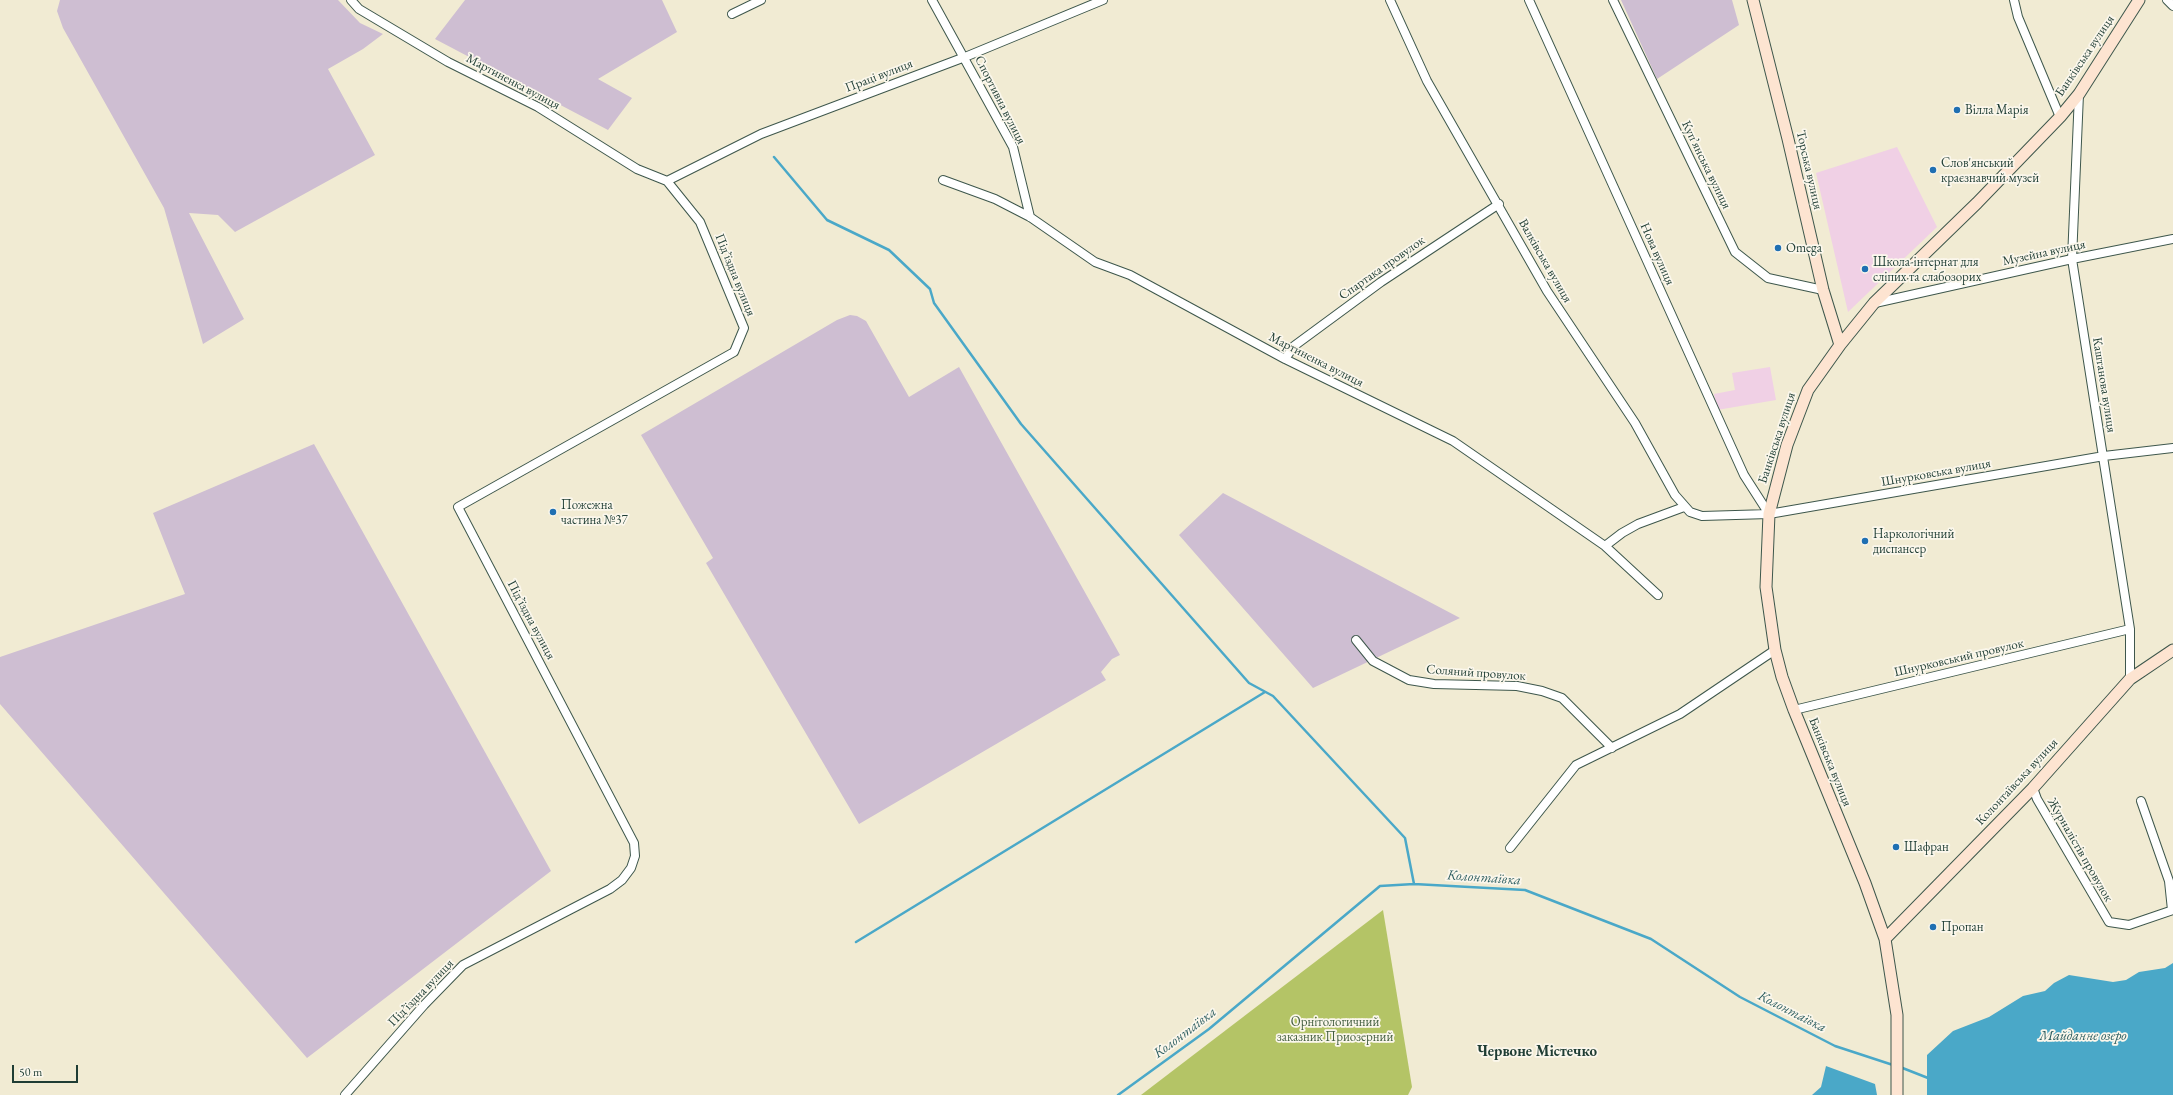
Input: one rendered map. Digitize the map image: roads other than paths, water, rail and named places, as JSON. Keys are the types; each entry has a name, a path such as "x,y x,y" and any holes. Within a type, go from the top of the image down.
{"main road":[{"name":"Торська вулиця","path":"1754,0 1823,290 1840,345"},
{"name":"Банківська вулиця","path":"1897,1094 1897,1015 1885,939 1865,883 1794,710 1782,677 1766,587 1768,514 1787,445 1808,390 1840,345 1874,303 1977,203 2060,117 2079,94 2137,1"},
{"name":"Колонтаївська вулиця","path":"1885,939 2033,788 2130,679 2173,650"}],"street":[{"name":"Мартиненка вулиця","path":"351,0 359,9 448,62 538,107 637,169 667,181"},
{"path":"732,14 762,0"},
{"name":"Спортивна вулиця","path":"932,0 965,57 1013,147 1030,217"},
{"name":"Праці вулиця","path":"667,181 761,134 965,57 1103,0"},
{"name":"Валківська вулиця","path":"1390,0 1398,21 1427,81 1547,291 1635,423 1674,495 1690,512 1702,516"},
{"name":"Нова вулиця","path":"1529,0 1744,475 1768,514"},
{"name":"Куп’янська вулиця","path":"1613,0 1734,252 1768,278 1823,290"},
{"path":"2014,0 2018,17 2060,117"},
{"path":"2167,0 2173,6"},
{"name":"Каштанова вулиця","path":"2079,94 2072,259 2130,629 2130,679"},
{"name":"Мартиненка вулиця","path":"943,180 995,199 1030,217 1095,262 1130,275 1285,359 1453,441 1605,546 1658,595"},
{"name":"Під’їздна вулиця","path":"345,1095 424,1005 463,965 610,888 622,880 631,868 635,856 634,843 458,507 734,352 744,328 700,222 667,181"},
{"name":"Спартака провулок","path":"1285,359 1294,346 1381,282 1498,204"},
{"name":"Музейна вулиця","path":"1874,303 2072,259 2173,239"},
{"name":"Шнурковська вулиця","path":"1702,516 1768,514 2104,456 2173,448"},
{"path":"1605,546 1622,533 1638,524 1684,507"},
{"name":"Шнурковський провулок","path":"1794,710 2130,629"},
{"name":"Соляний провулок","path":"1356,640 1373,661 1409,680 1434,684 1517,686 1542,691 1562,698 1612,748"},
{"path":"1510,848 1576,765 1653,728 1700,702 1736,675 1776,650"},
{"name":"Журналістів провулок","path":"2033,788 2037,799 2110,922 2129,925 2172,910"},
{"path":"2141,801 2168,882 2172,910"}],"water":[{"name":"Майданне озеро","path":"2173,963 2173,1095 1927,1095 1927,1055 1953,1031 1989,1017 2023,996 2045,991 2054,983 2069,975 2113,982 2126,980 2139,972 2165,968"},
{"path":"1826,1066 1875,1084 1877,1095 1812,1095 1821,1087"}],"waterway":[{"path":"774,157 827,220 889,250 930,289 934,303 1021,424 1249,683 1273,696 1405,838 1414,884"},
{"path":"856,942 1265,692"},
{"name":"Колонтаївка","path":"1118,1095 1209,1029 1380,886 1414,884 1525,890 1651,939 1740,997 1835,1046 1893,1065"},
{"name":"Колонтаївка","path":"1900,1067 1928,1078"}],"place":[{"name":"Вілла Марія","path":"1957,110"},
{"name":"Слов'янський краєзнавчий музей","path":"1933,170"},
{"name":"Omega","path":"1778,248"},
{"name":"Школа-інтернат для сліпих та слабозорих","path":"1865,269"},
{"name":"Пожежна частина №37","path":"553,512"},
{"name":"Наркологічний диспансер","path":"1865,541"},
{"name":"Шафран","path":"1896,847"},
{"name":"Пропан","path":"1933,927"}],"district":[{"name":"Червоне Містечко","path":"1537,1052"}],"park label":[{"name":"Орнiтологичний заказник Приозерний","path":"1335,1030"}]}
